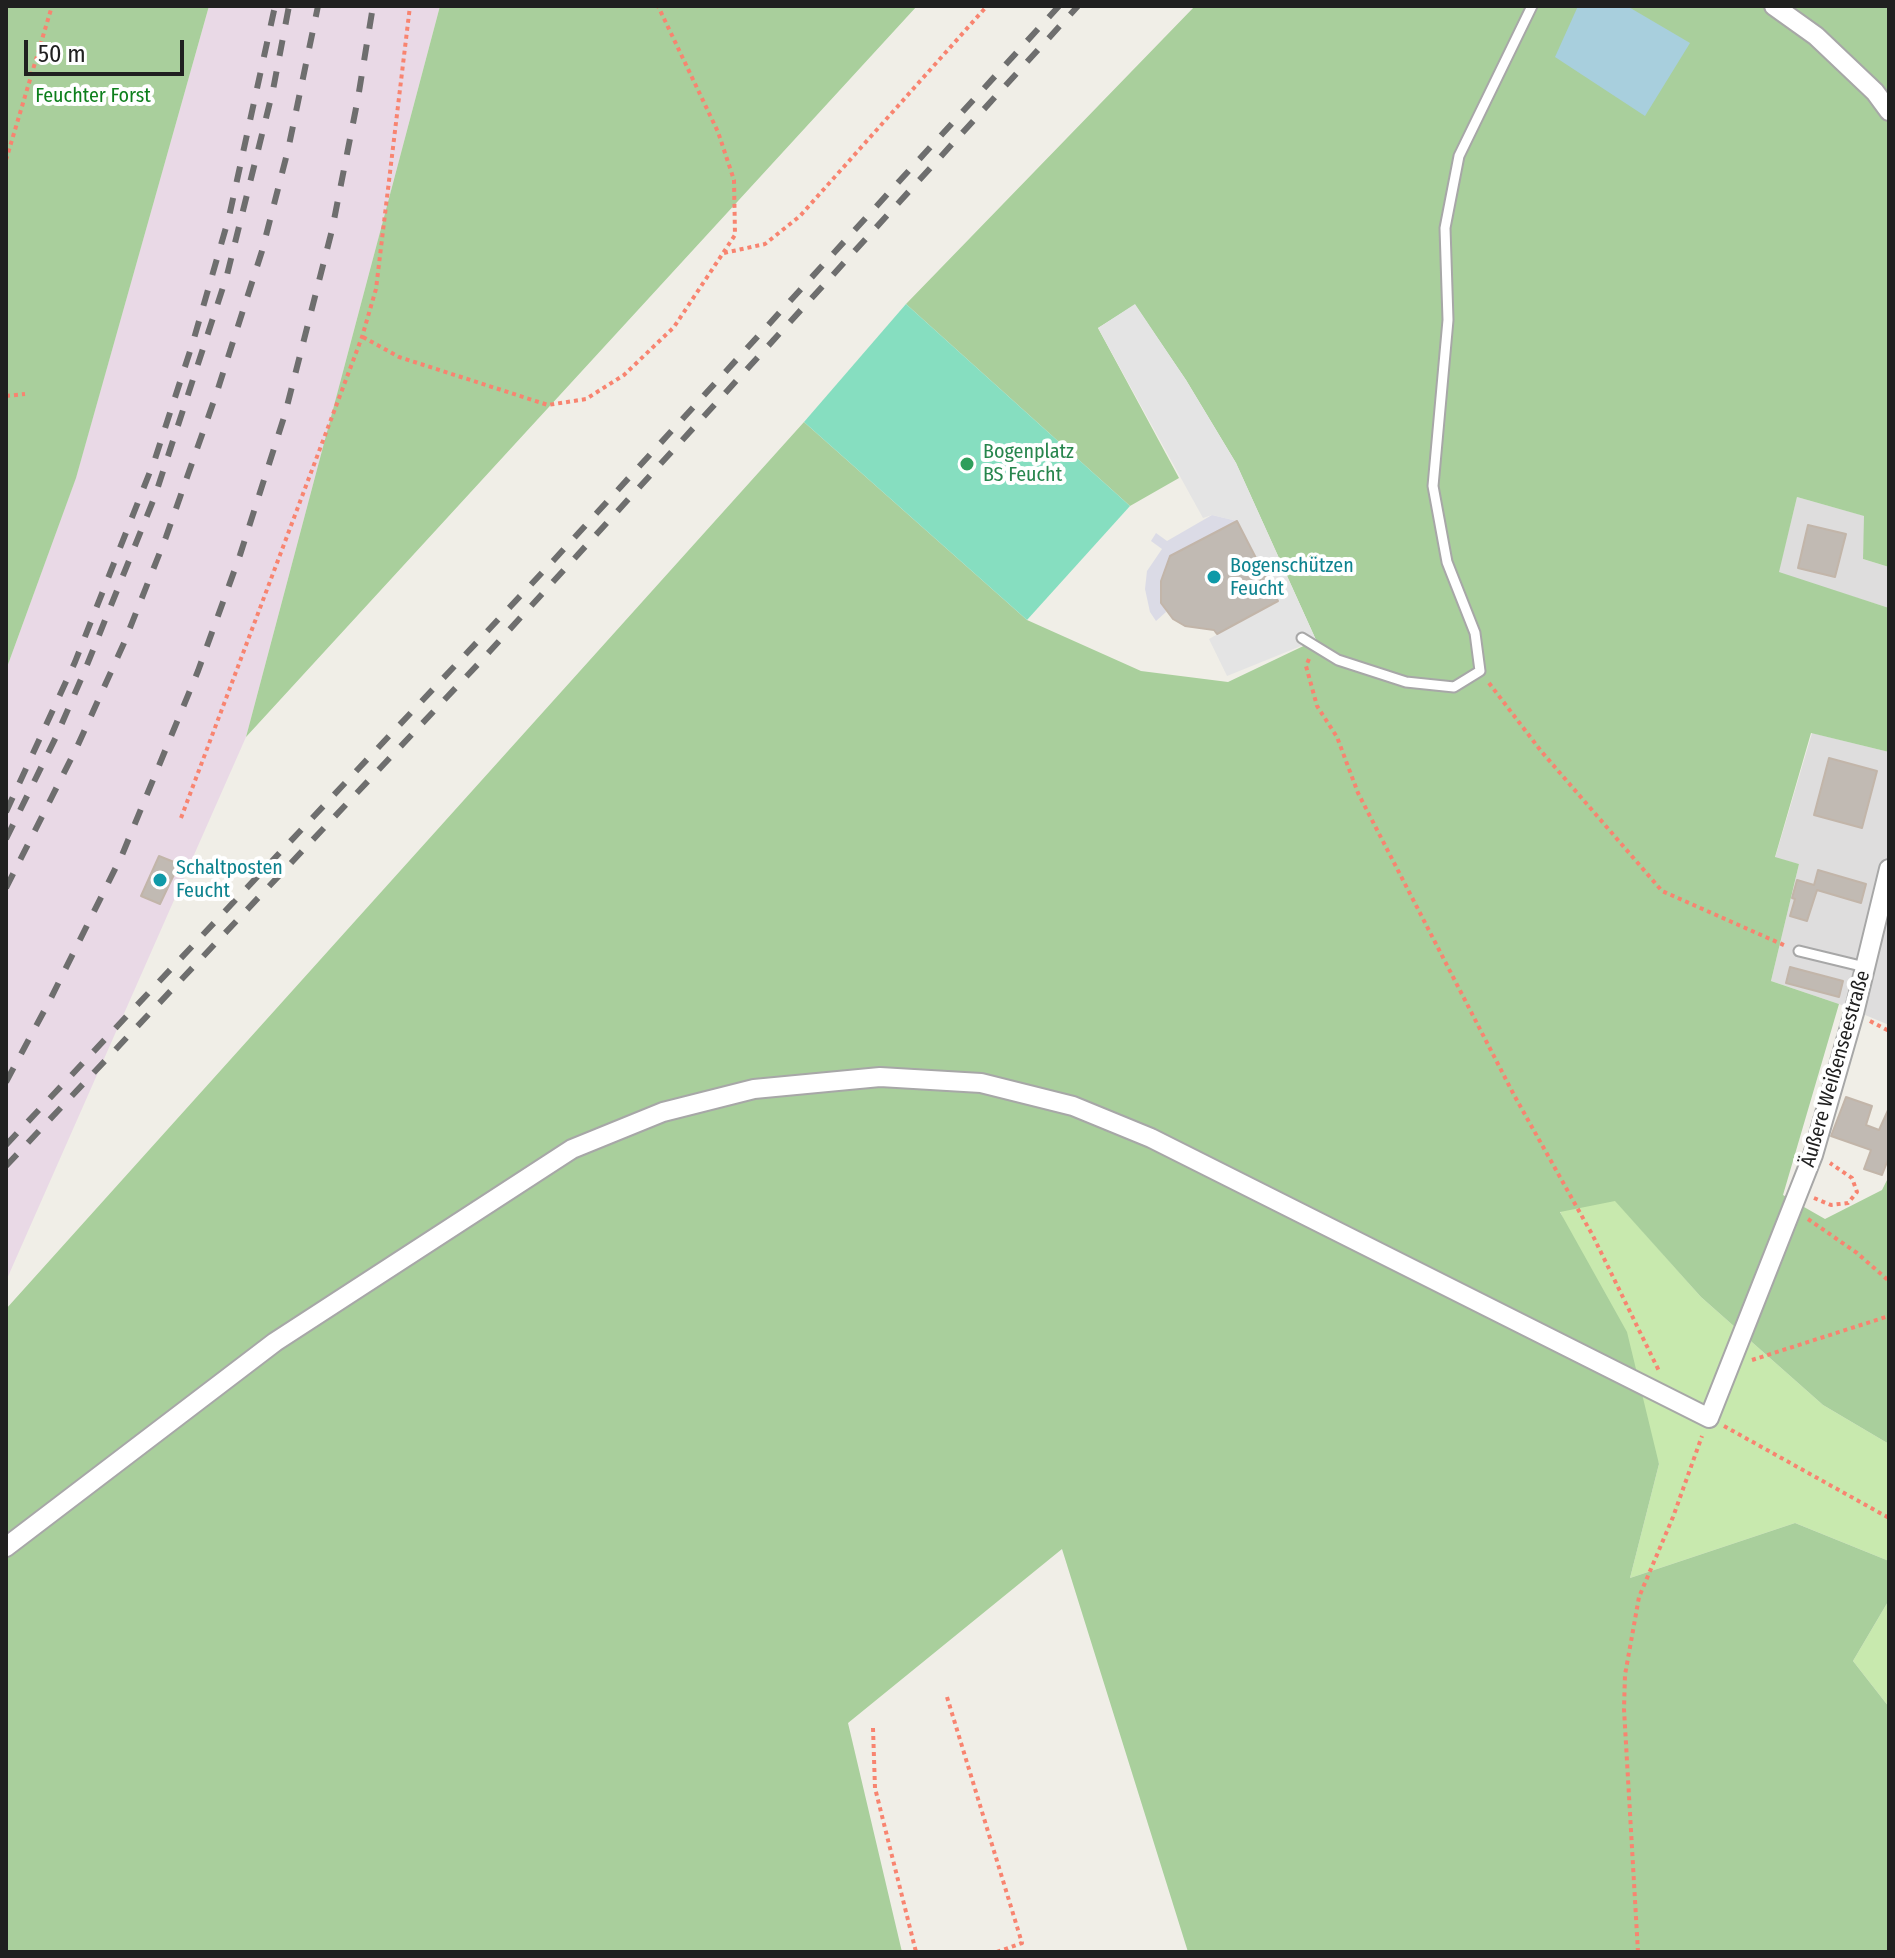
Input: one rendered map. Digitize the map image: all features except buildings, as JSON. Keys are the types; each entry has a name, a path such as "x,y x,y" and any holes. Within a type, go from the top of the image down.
{"street":[{"path":"1774,6 1816,36 1875,92 1889,111"},
{"name":"Äußere Weißenseestraße","path":"1709,1418 1813,1155 1866,967 1889,869"},
{"path":"6,1547 275,1342 572,1149 663,1112 754,1089 864,1078 981,1083 1073,1106 1151,1138 1709,1418"}],"lane":[{"path":"1302,638 1338,660 1406,682 1454,687 1480,671 1475,633 1447,562 1433,486 1448,320 1445,228 1459,156 1532,6"},
{"path":"1799,951 1866,967"}],"path":[{"path":"6,160 52,6"},
{"path":"181,818 362,337 376,289 410,6"},
{"path":"362,337 399,357 548,405 586,399 624,375 674,327 735,235 734,180 718,132 658,6"},
{"path":"724,253 765,244 800,216 987,6"},
{"path":"6,396 25,394"},
{"path":"1316,647 1306,666 1317,706 1337,737 1358,793 1514,1095 1593,1236 1665,1384 1668,1397"},
{"path":"1480,671 1541,751 1662,891 1799,951"},
{"path":"1796,1200 1831,1205 1848,1203 1857,1192 1852,1178 1813,1155"},
{"path":"1796,1200 1889,1281"},
{"path":"1730,1366 1889,1316"},
{"path":"1638,1952 1624,1709 1625,1675 1639,1597 1673,1517 1709,1418 1889,1518"},
{"path":"947,1697 1022,1943 997,1952"},
{"path":"873,1728 875,1788 916,1952"}],"shaded area":[{"path":"209,6 440,6 246,737 6,1281 6,670 76,477"},
{"path":"1135,304 1236,463 1316,640 1227,676 1209,639 1278,600 1237,521 1212,515 1203,518 1098,328"},
{"path":"1797,497 1865,516 1863,559 1889,567 1889,608 1778,573"},
{"path":"1212,515 1237,521 1173,555 1161,581 1160,594 1166,612 1156,621 1150,612 1145,589 1147,571 1162,549 1151,541 1156,533 1167,541"},
{"path":"1812,733 1889,752 1889,1025 1771,981 1799,864 1775,858"}],"green space":[{"name":"Feuchter Forst","path":"6,6 209,6 76,478 6,670"},
{"path":"440,6 917,6 246,737"},
{"path":"1195,6 1889,6 1889,567 1863,559 1864,516 1797,497 1779,572 1889,608 1889,752 1811,733 1775,857 1799,864 1771,981 1839,1004 1783,1195 1825,1219 1882,1190 1889,1176 1889,1444 1823,1405 1701,1297 1615,1201 1560,1212 1627,1332 1659,1464 1630,1578 1795,1523 1889,1561 1889,1600 1853,1661 1889,1707 1889,1952 1188,1952 1062,1549 848,1723 902,1952 6,1952 6,1309 804,422 1027,620 1141,671 1228,682 1316,640 1236,463 1186,380 1135,305 1098,328 1179,478 1130,506 906,304"},
{"name":"Bogenplatz BS Feucht","path":"906,304 1130,506 1027,620 804,422"},
{"path":"1615,1200 1701,1297 1823,1405 1889,1444 1889,1561 1795,1523 1630,1578 1659,1464 1560,1211"},
{"path":"1889,1600 1889,1707 1853,1661"}],"water":[{"path":"1578,6 1627,6 1690,43 1645,116 1555,57"}],"railway":[{"path":"6,812 75,662 155,459 229,217 275,6"},
{"path":"6,839 56,737 155,496 227,275 273,90 289,6"},
{"path":"6,888 77,747 124,643 166,537 262,251 288,150 318,6"},
{"path":"6,1082 122,855 198,671 240,555 285,414 332,230 373,6"},
{"path":"6,1145 553,561 1059,6"},
{"path":"6,1166 480,662 1078,6"}],"place":[{"name":"Bogenplatz BS Feucht","path":"967,464"},
{"name":"Bogenschützen Feucht","path":"1214,577"},
{"name":"Schaltposten Feucht","path":"160,880"}]}
